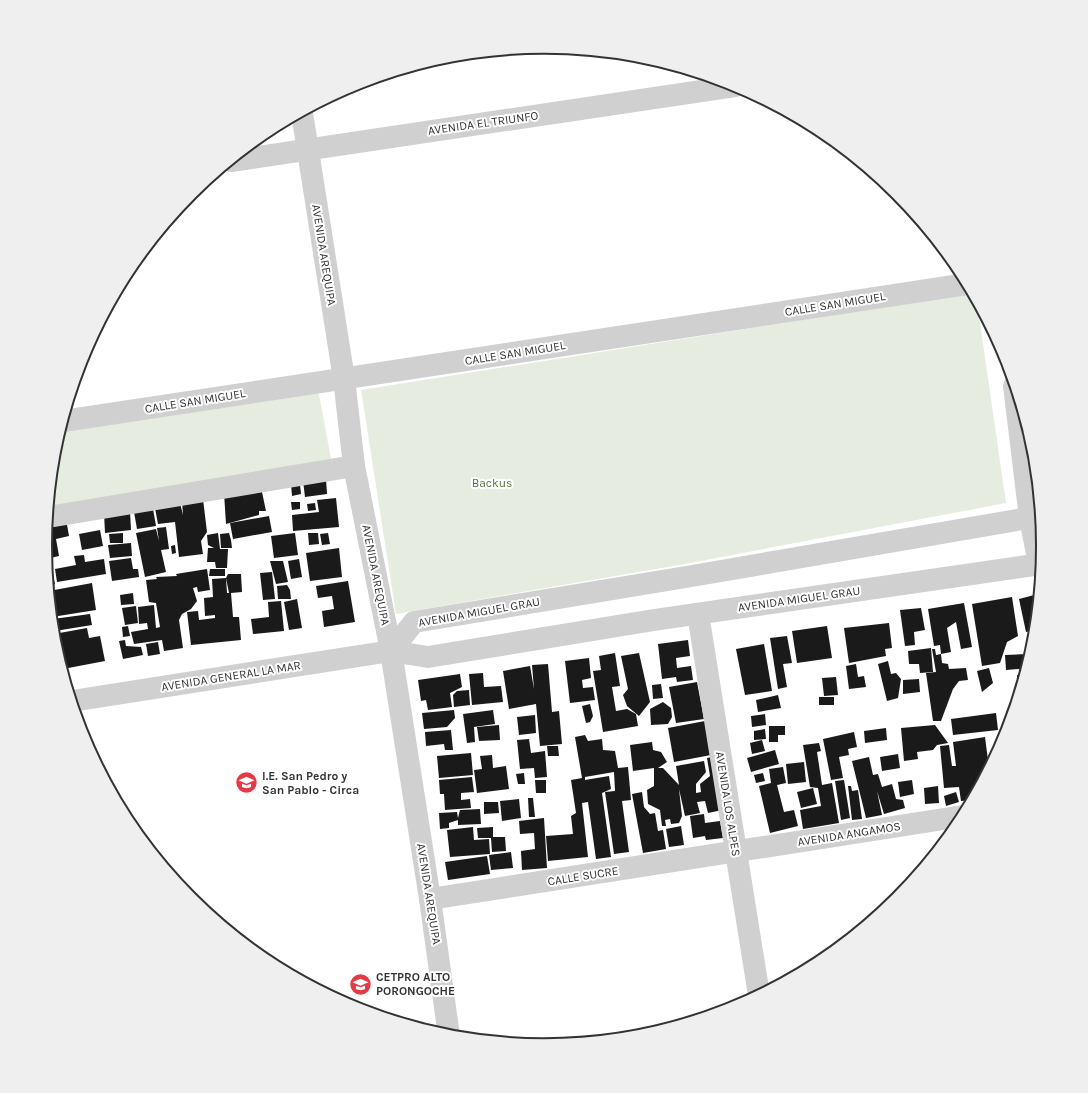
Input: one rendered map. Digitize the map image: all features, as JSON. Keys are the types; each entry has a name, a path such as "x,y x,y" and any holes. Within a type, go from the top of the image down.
{"street":[{"name":"AVENIDA EL TRIUNFO","path":"240,160 721,88"},
{"name":"AVENIDA AREQUIPA","path":"303,117 344,379 354,466 391,651 449,1029"},
{"name":"CALLE SAN MIGUEL","path":"69,420 961,285"},
{"path":"1020,422 1035,517"},
{"path":"53,516 354,466"},
{"name":"AVENIDA MIGUEL GRAU","path":"1035,517 414,622 391,651 428,657 698,614 1035,565"},
{"name":"AVENIDA LOS ALPES","path":"698,614 758,990"},
{"name":"AVENIDA GENERAL LA MAR","path":"77,700 391,651"},
{"name":"AVENIDA ANGAMOS","path":"736,852 955,817"},
{"name":"CALLE SUCRE","path":"430,900 736,852"}],"green space":[{"name":"Backus","path":"966,294 979,318 1006,503 685,564 396,614 361,390"},
{"path":"318,389 331,459 54,508 61,451 67,427"}],"building":[{"path":"326,479 327,494 305,497 303,481"},
{"path":"291,484 300,484 301,494 292,496"},
{"path":"262,492 266,511 259,511 259,515 226,524 224,493"},
{"path":"336,498 339,527 293,531 292,515 319,512 317,500"},
{"path":"203,499 207,532 201,541 203,554 179,557 175,522 158,524 155,508 180,503 183,515 182,502"},
{"path":"291,502 300,502 300,509 292,510"},
{"path":"315,503 316,510 308,511 307,504"},
{"path":"153,509 156,526 137,529 134,512"},
{"path":"130,511 131,530 105,533 104,513"},
{"path":"269,516 272,532 233,539 230,523"},
{"path":"66,519 69,536 56,539 59,556 52,558 52,546 53,522"},
{"path":"166,527 169,549 161,550 166,572 145,577 136,533 156,529 159,541 157,528"},
{"path":"100,530 103,546 82,550 79,534"},
{"path":"123,533 123,543 110,543 109,534"},
{"path":"218,533 220,549 228,549 227,568 216,568 215,562 207,562 208,548 214,548 208,545 207,535"},
{"path":"229,533 232,548 221,548 220,534"},
{"path":"295,533 298,555 274,558 271,536"},
{"path":"308,533 318,533 319,544 309,545"},
{"path":"328,533 330,544 322,545 320,534"},
{"path":"131,543 132,556 110,558 108,545"},
{"path":"175,545 176,553 172,554 171,546"},
{"path":"339,548 342,577 310,581 306,553"},
{"path":"84,555 85,562 104,559 106,574 57,582 55,569 76,565 74,556"},
{"path":"131,558 133,569 138,569 139,577 112,581 109,561"},
{"path":"299,559 302,577 291,579 288,561"},
{"path":"270,561 283,561 288,582 276,584"},
{"path":"207,569 210,590 198,592 197,587 193,588 197,601 191,609 182,614 179,620 183,648 164,651 162,640 134,644 131,632 148,629 147,623 139,624 138,607 154,605 156,628 160,627 156,603 149,602 146,580 157,579 156,577 177,576 176,574"},
{"path":"210,569 225,569 225,576 209,576"},
{"path":"272,572 275,599 263,600 260,573"},
{"path":"228,574 241,574 242,592 231,593 233,617 239,617 241,640 191,645 187,612 198,611 199,620 215,618 215,615 205,616 204,598 213,597 212,579 226,578","holes":["226,578 229,593 227,593"]},
{"path":"348,581 355,622 324,627 322,611 334,609 332,596 318,598 316,586"},
{"path":"92,583 96,610 57,616 54,590"},
{"path":"287,585 290,590 291,599 278,599 277,586"},
{"path":"133,593 134,604 121,605 120,595"},
{"path":"1033,595 1029,631 1026,632 1019,599"},
{"path":"1012,597 1018,636 1007,642 1000,663 982,666 972,604"},
{"path":"297,599 302,628 289,630 284,602"},
{"path":"281,601 284,631 253,634 251,619 269,617 268,602"},
{"path":"964,603 972,647 961,649 956,622 947,628 951,652 941,654 940,645 934,646 928,609"},
{"path":"136,606 138,623 125,625 122,608"},
{"path":"921,608 925,630 914,632 915,645 905,646 900,610"},
{"path":"90,614 92,625 59,630 57,618"},
{"path":"889,623 892,648 885,649 886,656 849,663 844,628"},
{"path":"128,626 130,636 123,637 122,627"},
{"path":"827,626 832,658 797,663 792,631"},
{"path":"87,628 89,638 100,636 105,661 68,668 60,633"},
{"path":"787,636 792,663 783,664 787,687 778,689 770,638"},
{"path":"125,640 126,646 141,647 143,655 123,659 119,641"},
{"path":"688,640 690,656 676,658 677,668 691,666 693,680 677,682 676,677 662,679 658,644"},
{"path":"158,642 160,654 148,656 146,644"},
{"path":"764,644 772,691 745,695 736,649"},
{"path":"931,648 933,672 920,673 919,664 909,664 908,651"},
{"path":"932,649 935,649 936,655 941,654 942,663 948,664 949,669 966,668 968,680 959,681 953,689 941,721 933,721 926,673 936,672"},
{"path":"615,653 620,686 612,687 616,711 627,709 636,714 638,726 603,732 593,671 601,670 599,656"},
{"path":"639,653 650,702 639,716 627,706 623,695 628,689 621,656"},
{"path":"1024,654 1020,670 1019,669 1006,670 1005,655"},
{"path":"589,658 591,678 582,680 583,688 593,687 595,700 570,703 565,661"},
{"path":"888,661 891,674 896,673 901,679 898,698 887,701 878,664"},
{"path":"548,664 552,712 559,711 562,744 540,746 536,704 509,709 503,671 530,666 534,689 532,665"},
{"path":"856,664 858,677 864,676 866,687 849,689 846,666"},
{"path":"989,668 993,683 982,692 977,671"},
{"path":"483,673 484,687 501,686 503,702 472,705 469,674"},
{"path":"460,674 462,687 450,693 452,707 428,710 426,700 421,701 418,680"},
{"path":"836,677 838,695 824,696 822,678"},
{"path":"919,679 920,692 903,694 903,680"},
{"path":"697,682 704,719 676,723 669,687"},
{"path":"661,684 663,698 653,699 652,685"},
{"path":"469,690 470,705 454,707 453,695 457,691"},
{"path":"778,695 781,708 758,712 756,700"},
{"path":"819,697 834,697 834,705 819,705"},
{"path":"663,702 671,708 672,717 668,724 651,725 650,709"},
{"path":"590,704 593,716 590,722 586,723 582,706"},
{"path":"454,710 455,718 447,727 424,729 422,713"},
{"path":"493,710 495,724 474,727 475,742 467,743 463,714"},
{"path":"996,713 998,730 953,735 951,719"},
{"path":"765,714 766,725 752,727 751,716"},
{"path":"535,715 536,733 519,735 517,717"},
{"path":"705,721 711,755 674,762 668,728"},
{"path":"499,725 500,740 479,741 477,727"},
{"path":"935,725 948,743 937,745 933,750 917,752 918,759 904,761 901,728"},
{"path":"769,726 785,726 785,735 778,735 778,742 769,742"},
{"path":"886,728 887,740 865,743 864,731"},
{"path":"765,729 766,739 754,740 754,731"},
{"path":"451,730 453,750 445,750 444,744 426,746 425,732"},
{"path":"854,732 857,747 848,749 849,755 839,757 843,778 831,780 823,739"},
{"path":"585,735 588,741 602,739 603,750 615,751 618,768 628,767 631,800 622,801 629,852 614,854 605,792 615,791 614,772 585,777 585,780 609,776 611,789 602,793 611,857 596,859 588,802 582,803 588,857 548,861 546,836 573,834 571,816 576,813 571,780 582,778 575,737"},
{"path":"985,737 988,758 965,801 961,801 959,787 944,788 940,746 949,745 952,766 956,766 953,742"},
{"path":"529,739 531,753 545,751 547,777 535,778 534,768 520,769 517,740"},
{"path":"762,740 765,751 752,754 750,743"},
{"path":"652,742 653,750 661,752 667,762 658,768 663,768 679,785 676,766 704,761 706,772 696,784 696,793 701,792 700,784 710,776 707,758 717,756 727,809 708,813 705,801 697,802 700,813 685,816 679,789 682,816 679,823 671,824 670,819 665,820 666,826 662,826 660,810 648,804 647,790 654,786 654,768 633,771 630,745"},
{"path":"819,743 821,751 817,752 822,785 832,783 839,823 803,829 800,810 821,806 818,788 810,787 803,745"},
{"path":"547,746 558,746 559,756 548,756"},
{"path":"775,750 779,764 751,772 747,758"},
{"path":"471,753 473,775 439,778 437,756"},
{"path":"898,754 900,768 882,771 880,757"},
{"path":"492,755 493,768 506,766 509,789 477,793 474,770 482,769 480,756"},
{"path":"869,757 873,775 878,774 882,787 892,784 896,799 903,800 905,808 884,814 877,791 882,815 866,818 852,761"},
{"path":"804,762 806,782 788,784 786,764"},
{"path":"783,767 786,783 777,785 784,812 794,810 798,826 770,833 759,786 771,783 769,769"},
{"path":"524,773 525,784 518,784 516,774"},
{"path":"763,773 765,781 756,783 754,775"},
{"path":"472,777 474,792 461,793 461,800 470,799 471,808 445,810 444,794 440,794 439,780"},
{"path":"535,780 546,780 546,793 536,793"},
{"path":"844,780 850,818 841,820 835,781"},
{"path":"912,780 914,794 900,797 898,782"},
{"path":"848,786 851,786 852,791 858,790 862,819 852,820"},
{"path":"938,786 939,803 925,804 924,788"},
{"path":"813,788 817,804 801,808 797,792"},
{"path":"642,792 644,807 650,814 655,813 658,831 663,830 666,849 643,853 632,794"},
{"path":"956,792 959,802 946,806 944,796"},
{"path":"528,798 533,798 535,817 529,817"},
{"path":"519,799 521,818 502,821 500,801"},
{"path":"484,802 498,802 499,813 484,814"},
{"path":"480,809 481,824 458,825 458,820 449,823 449,828 440,829 439,813 457,812 458,818 460,810"},
{"path":"704,814 705,823 720,821 723,838 706,840 705,836 693,838 690,816"},
{"path":"544,818 547,868 522,870 521,851 535,849 534,833 520,834 519,821"},
{"path":"681,826 684,845 669,847 666,829"},
{"path":"473,827 474,840 489,839 490,854 450,857 447,830"},
{"path":"493,827 493,837 505,837 506,851 492,852 491,838 478,838 477,828"},
{"path":"511,852 513,868 491,870 489,855"},
{"path":"487,856 490,874 448,880 445,862"}],"place":[{"name":"I.E. San Pedro y San Pablo - Circa","path":"247,783"},
{"name":"CETPRO ALTO PORONGOCHE","path":"360,984"}]}
